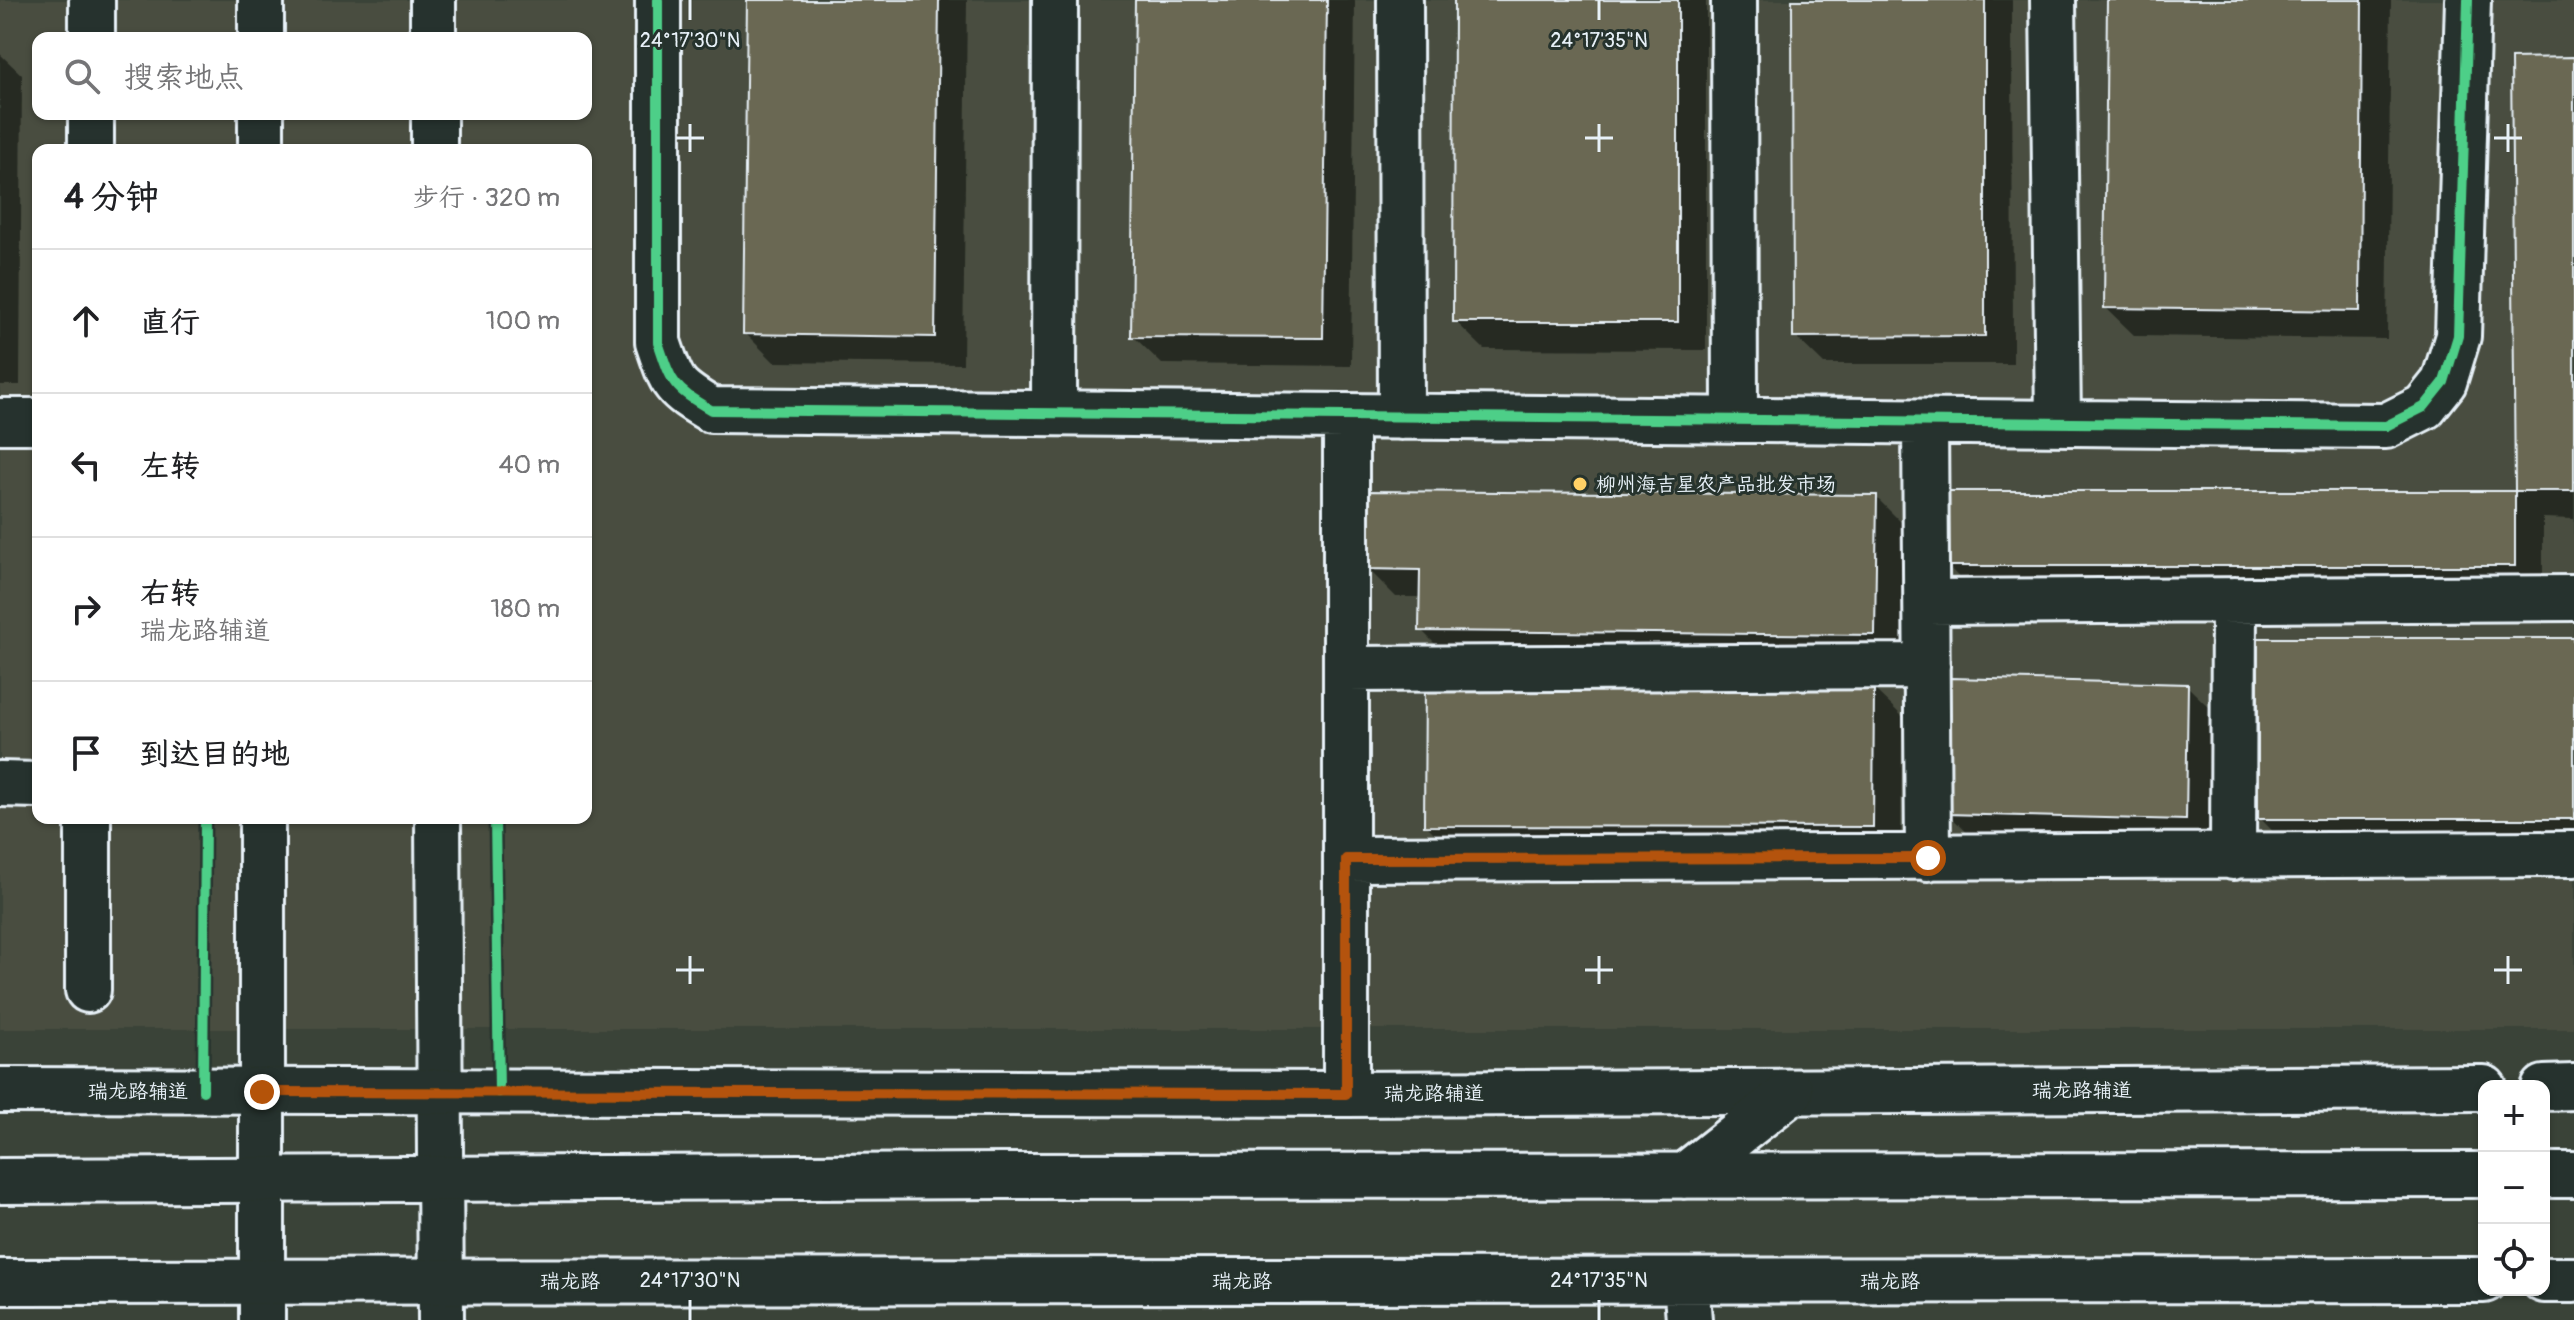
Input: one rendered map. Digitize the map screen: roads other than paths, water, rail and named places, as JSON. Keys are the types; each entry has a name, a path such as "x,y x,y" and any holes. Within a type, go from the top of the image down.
{"main road":[{"path":"92,0 92,32"},
{"path":"261,0 261,32"},
{"path":"433,0 433,32"},
{"path":"658,0 658,342 670,379 683,394 711,410 2386,426 2424,407 2444,382 2458,336 2468,0"},
{"path":"1054,413 1055,0"},
{"path":"1400,0 1401,417"},
{"path":"1734,0 1735,420"},
{"path":"2053,0 2058,423"},
{"path":"91,120 91,144"},
{"path":"261,120 261,144"},
{"path":"434,120 434,144"},
{"path":"1346,416 1346,1094"},
{"path":"0,421 32,421"},
{"path":"1925,422 1928,858"},
{"path":"1927,602 2574,598"},
{"path":"2233,857 2234,600"},
{"path":"1346,669 1927,666"},
{"path":"0,784 32,785"},
{"path":"88,824 88,990"},
{"path":"262,824 262,1300"},
{"path":"438,824 440,1300"},
{"path":"1346,859 2574,854"},
{"path":"2550,1088 2574,1087"},
{"name":"瑞龙路辅道","path":"0,1090 1346,1094 2478,1088"},
{"path":"1684,1176 1791,1092"},
{"path":"0,1181 2478,1175"},
{"path":"2550,1175 2574,1175"},
{"name":"瑞龙路","path":"0,1282 262,1300 1688,1300 1993,1281 2478,1280"},
{"path":"2550,1280 2574,1280"}],"place":[{"name":"柳州海吉星农产品批发市场","path":"1580,484"}]}
